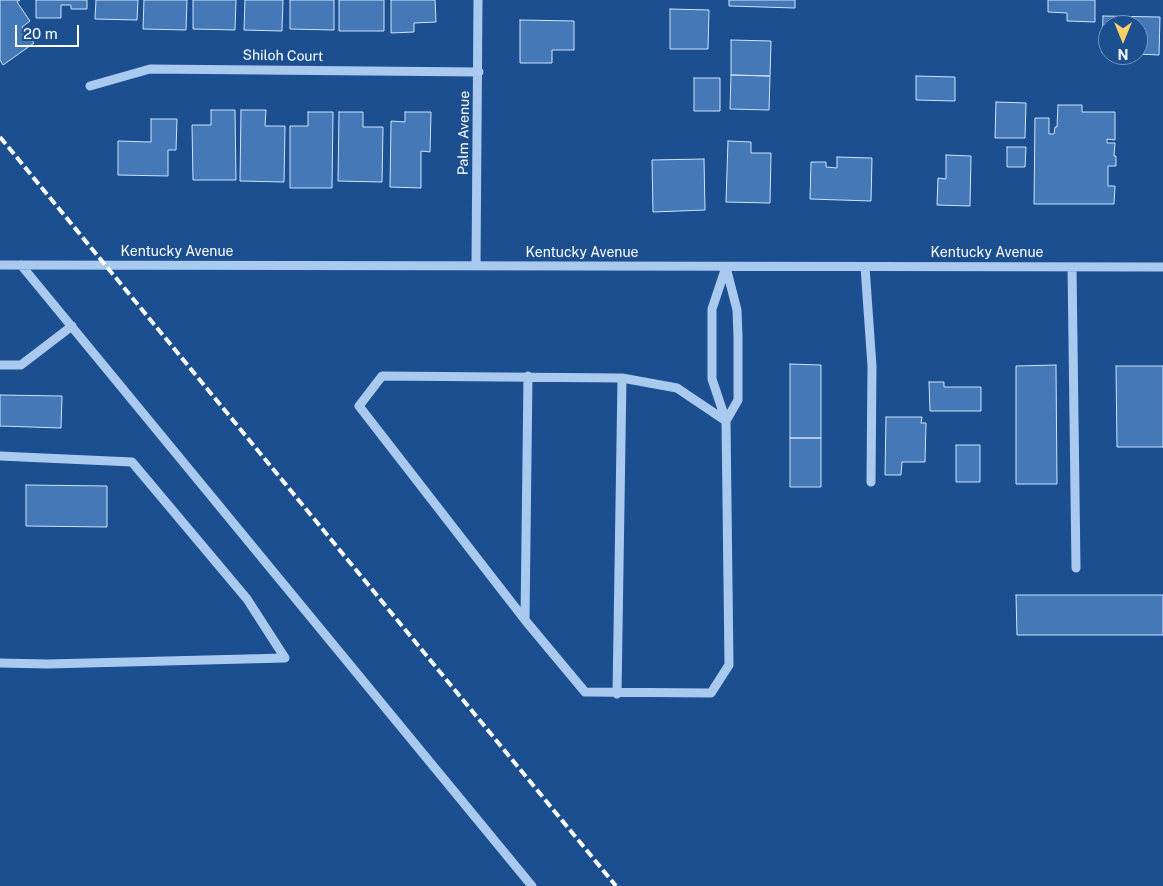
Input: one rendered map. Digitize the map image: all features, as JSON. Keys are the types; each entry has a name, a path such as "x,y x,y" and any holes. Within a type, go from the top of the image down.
{"street":[{"name":"Palm Avenue","path":"476,266 479,72 478,0"},
{"name":"Shiloh Court","path":"90,86 150,69 479,72"},
{"name":"Kentucky Avenue","path":"0,264 1163,267"},
{"path":"21,265 532,886"},
{"path":"726,267 712,309 712,379 726,421 729,665 711,693 617,694 585,692 525,620 359,406 382,376 622,378 677,388 726,421"},
{"path":"726,267 737,310 738,338 738,400 726,421"},
{"path":"865,267 872,366 871,482"},
{"path":"1072,267 1076,568"},
{"path":"0,365 21,365 72,326"},
{"path":"525,620 528,376"},
{"path":"617,694 622,378"},
{"path":"0,456 132,462 248,598 286,658 48,664 0,663"}],"building":[{"path":"0,0 20,0 17,2 30,21 22,27 34,43 3,65 0,60"},
{"path":"36,0 87,0 87,9 71,9 71,5 61,5 61,18 36,18"},
{"path":"96,0 138,0 137,20 95,19"},
{"path":"144,0 187,0 186,30 143,29"},
{"path":"193,0 236,0 235,30 193,29"},
{"path":"245,0 283,0 282,31 244,30"},
{"path":"290,0 334,0 334,30 290,29"},
{"path":"339,0 384,0 384,31 339,31"},
{"path":"391,0 435,0 436,22 414,23 414,32 391,33"},
{"path":"729,0 795,0 795,8 729,6"},
{"path":"1048,0 1095,0 1095,22 1067,21 1067,13 1048,12"},
{"path":"670,9 709,10 708,49 670,49"},
{"path":"1148,17 1160,17 1159,55 1148,54"},
{"path":"520,20 574,21 574,50 552,50 552,63 520,63"},
{"path":"731,40 771,41 770,76 731,75"},
{"path":"731,75 770,76 769,110 730,109"},
{"path":"916,76 955,77 955,101 916,100"},
{"path":"694,78 720,78 720,111 694,111"},
{"path":"996,102 1026,103 1025,138 995,138"},
{"path":"1058,105 1082,105 1082,112 1115,112 1115,140 1107,139 1107,143 1115,143 1114,156 1116,156 1116,166 1108,166 1108,186 1115,186 1114,204 1034,204 1035,118 1049,118 1049,134 1054,134 1055,127 1057,127"},
{"path":"211,110 235,110 236,180 193,180 192,125 211,125"},
{"path":"241,110 266,110 265,126 285,126 284,182 240,181"},
{"path":"308,112 333,112 332,188 290,188 290,126 308,126"},
{"path":"339,112 363,112 363,127 383,127 382,182 338,181"},
{"path":"405,112 431,112 430,152 421,151 421,188 390,187 391,121 405,122"},
{"path":"151,119 177,119 176,150 168,150 168,176 118,175 118,141 151,142"},
{"path":"728,141 751,142 751,153 771,153 770,203 726,202"},
{"path":"1007,147 1026,147 1025,167 1007,167"},
{"path":"946,155 971,156 970,206 937,205 938,178 946,179"},
{"path":"837,157 872,158 871,201 810,199 811,162 826,162 826,167 837,168"},
{"path":"704,159 705,210 653,212 652,160"},
{"path":"790,364 821,365 821,438 790,438"},
{"path":"1056,365 1057,484 1016,484 1016,366"},
{"path":"1116,366 1163,366 1163,447 1117,447"},
{"path":"929,382 944,382 944,387 981,387 981,411 930,411"},
{"path":"0,395 62,396 61,428 0,426"},
{"path":"886,417 922,417 921,423 926,423 925,462 902,462 901,475 885,475"},
{"path":"790,438 821,438 821,487 790,487"},
{"path":"956,445 980,445 980,482 956,482"},
{"path":"26,485 107,486 107,527 26,526"},
{"path":"1016,595 1163,595 1163,635 1017,635"}],"railway":[{"path":"0,137 616,886"}]}
